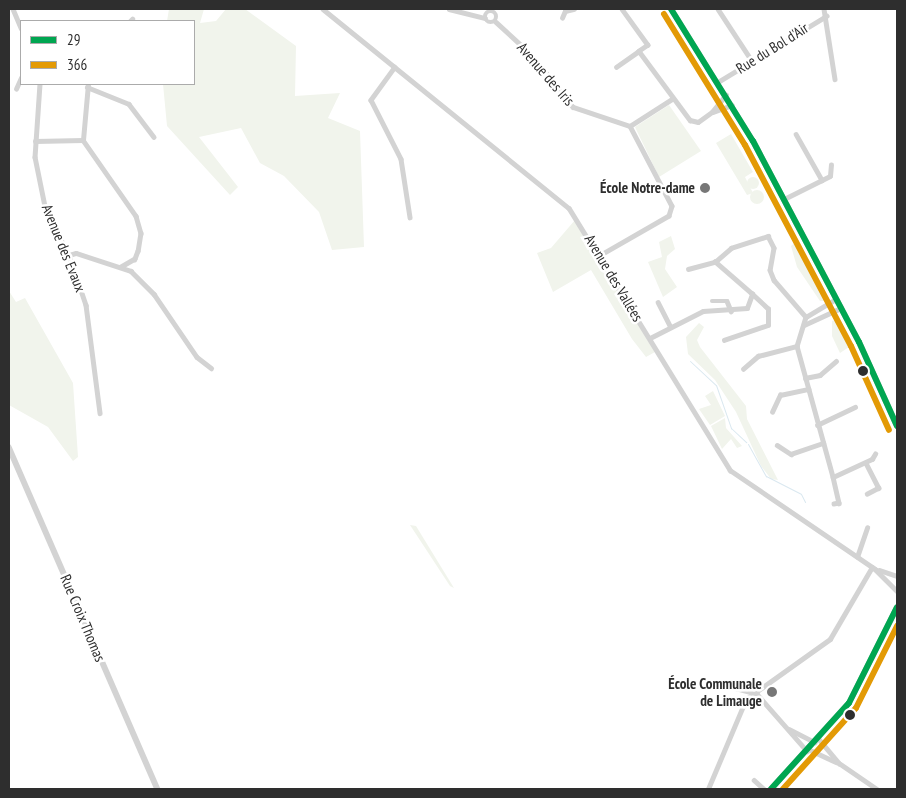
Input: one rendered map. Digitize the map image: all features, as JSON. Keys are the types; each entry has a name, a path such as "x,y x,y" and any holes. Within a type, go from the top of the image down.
{"main road":[{"path":"671,9 732,105 784,199 841,308 897,426"},
{"path":"770,789 817,740 865,678 897,608"}],"street":[{"path":"13,9 20,26"},
{"name":"Avenue des Vallées","path":"323,9 569,208 601,256 730,470 874,568 897,591"},
{"path":"449,9 485,18 490,23 496,22 494,10"},
{"path":"562,18 565,11 574,9"},
{"path":"616,67 648,45 622,9"},
{"path":"718,9 752,61"},
{"path":"824,9 835,79"},
{"path":"485,18 494,10"},
{"name":"Rue du Bol d'Air","path":"718,82 826,16"},
{"name":"Avenue des Iris","path":"496,22 532,55 573,107 630,126"},
{"path":"639,51 690,120 698,122 712,112 726,95"},
{"path":"395,67 371,100 401,159 410,217"},
{"path":"16,89 20,80"},
{"name":"Avenue des Evaux","path":"40,85 35,141 46,211 68,255 87,313 100,413"},
{"path":"121,267 135,259 140,224 83,140 88,85 129,104 154,137"},
{"path":"601,256 672,212 630,126 672,98"},
{"path":"712,112 732,105"},
{"path":"796,134 822,180"},
{"path":"35,141 83,140"},
{"path":"784,199 830,176 832,166"},
{"path":"688,269 715,262 731,248 768,236 774,248 770,270 774,280 806,317"},
{"path":"68,255 76,253 121,267 154,294 188,346 211,368"},
{"path":"715,262 768,309 768,325 724,340"},
{"path":"650,338 670,326 703,311 731,311 747,308 752,294"},
{"path":"834,504 839,503 833,477 797,346 806,317 836,299"},
{"path":"712,301 727,301 731,311"},
{"path":"658,302 670,326"},
{"path":"804,325 841,308"},
{"path":"743,369 758,356 797,346"},
{"path":"805,378 820,375 836,360"},
{"path":"772,412 780,395 808,389"},
{"path":"818,426 855,407"},
{"path":"791,454 823,443"},
{"path":"776,445 791,454 794,459"},
{"name":"Rue Croix Thomas","path":"9,447 158,789"},
{"path":"833,477 866,463 876,454"},
{"path":"866,463 879,488 867,494"},
{"path":"857,557 867,528"},
{"path":"708,789 736,716 752,693 830,638 874,568"},
{"name":"Avenue des Vallées","path":"874,568 897,576"},
{"path":"728,686 752,693 808,750 839,763 877,789"},
{"path":"787,727 817,740 839,763"},
{"path":"754,780 764,789"}],"shaded area":[{"path":"169,9 204,9 200,23 216,21 226,9 245,9 296,46 295,96 340,93 328,118 360,131 364,247 332,250 319,212 284,176 260,163 241,128 199,137 238,187 230,195 167,126 163,85 195,85 195,20 167,20"},
{"path":"669,105 701,151 659,177 635,127"},
{"path":"731,134 753,172 745,177 753,193 747,195 716,143"},
{"path":"751,177 755,177 759,183 755,189 751,189 747,185 747,181"},
{"path":"757,190 762,192 764,197 762,202 757,204 752,202 750,197 752,192"},
{"path":"575,220 655,352 646,357 632,339 591,270 553,292 537,253 551,248"},
{"path":"671,236 675,249 667,256 665,269 677,287 663,297 648,262 662,257 659,242"},
{"path":"797,241 827,296 827,301 820,301 797,267 791,246"},
{"path":"9,291 16,302 25,298 73,383 78,457 73,461 48,427 9,405"},
{"path":"837,319 849,347 840,353 832,336 832,321"},
{"path":"699,323 704,327 697,340 700,347 746,406 747,419 778,480 771,479 761,466 736,412 715,380 688,354 686,337"},
{"path":"713,391 725,416 710,425 699,409 711,405 705,396"},
{"path":"725,418 726,428 742,446 737,448 731,439 722,449 711,426"},
{"path":"410,525 416,526 454,588 450,586"}],"waterway":[{"path":"690,361 716,385 731,428 746,442"},
{"path":"748,444 766,476 801,494 805,502"}],"transit line":[{"name":"29","path":"671,9 753,141 859,342 897,426"},
{"name":"366","path":"664,14 745,145 851,346 889,430"},
{"name":"29","path":"771,789 849,703 897,607"},
{"name":"366","path":"783,789 856,708 897,626"}],"place":[{"name":"École Notre-dame","path":"705,188"},
{"name":"École Communale de Limauge","path":"772,692"}]}
